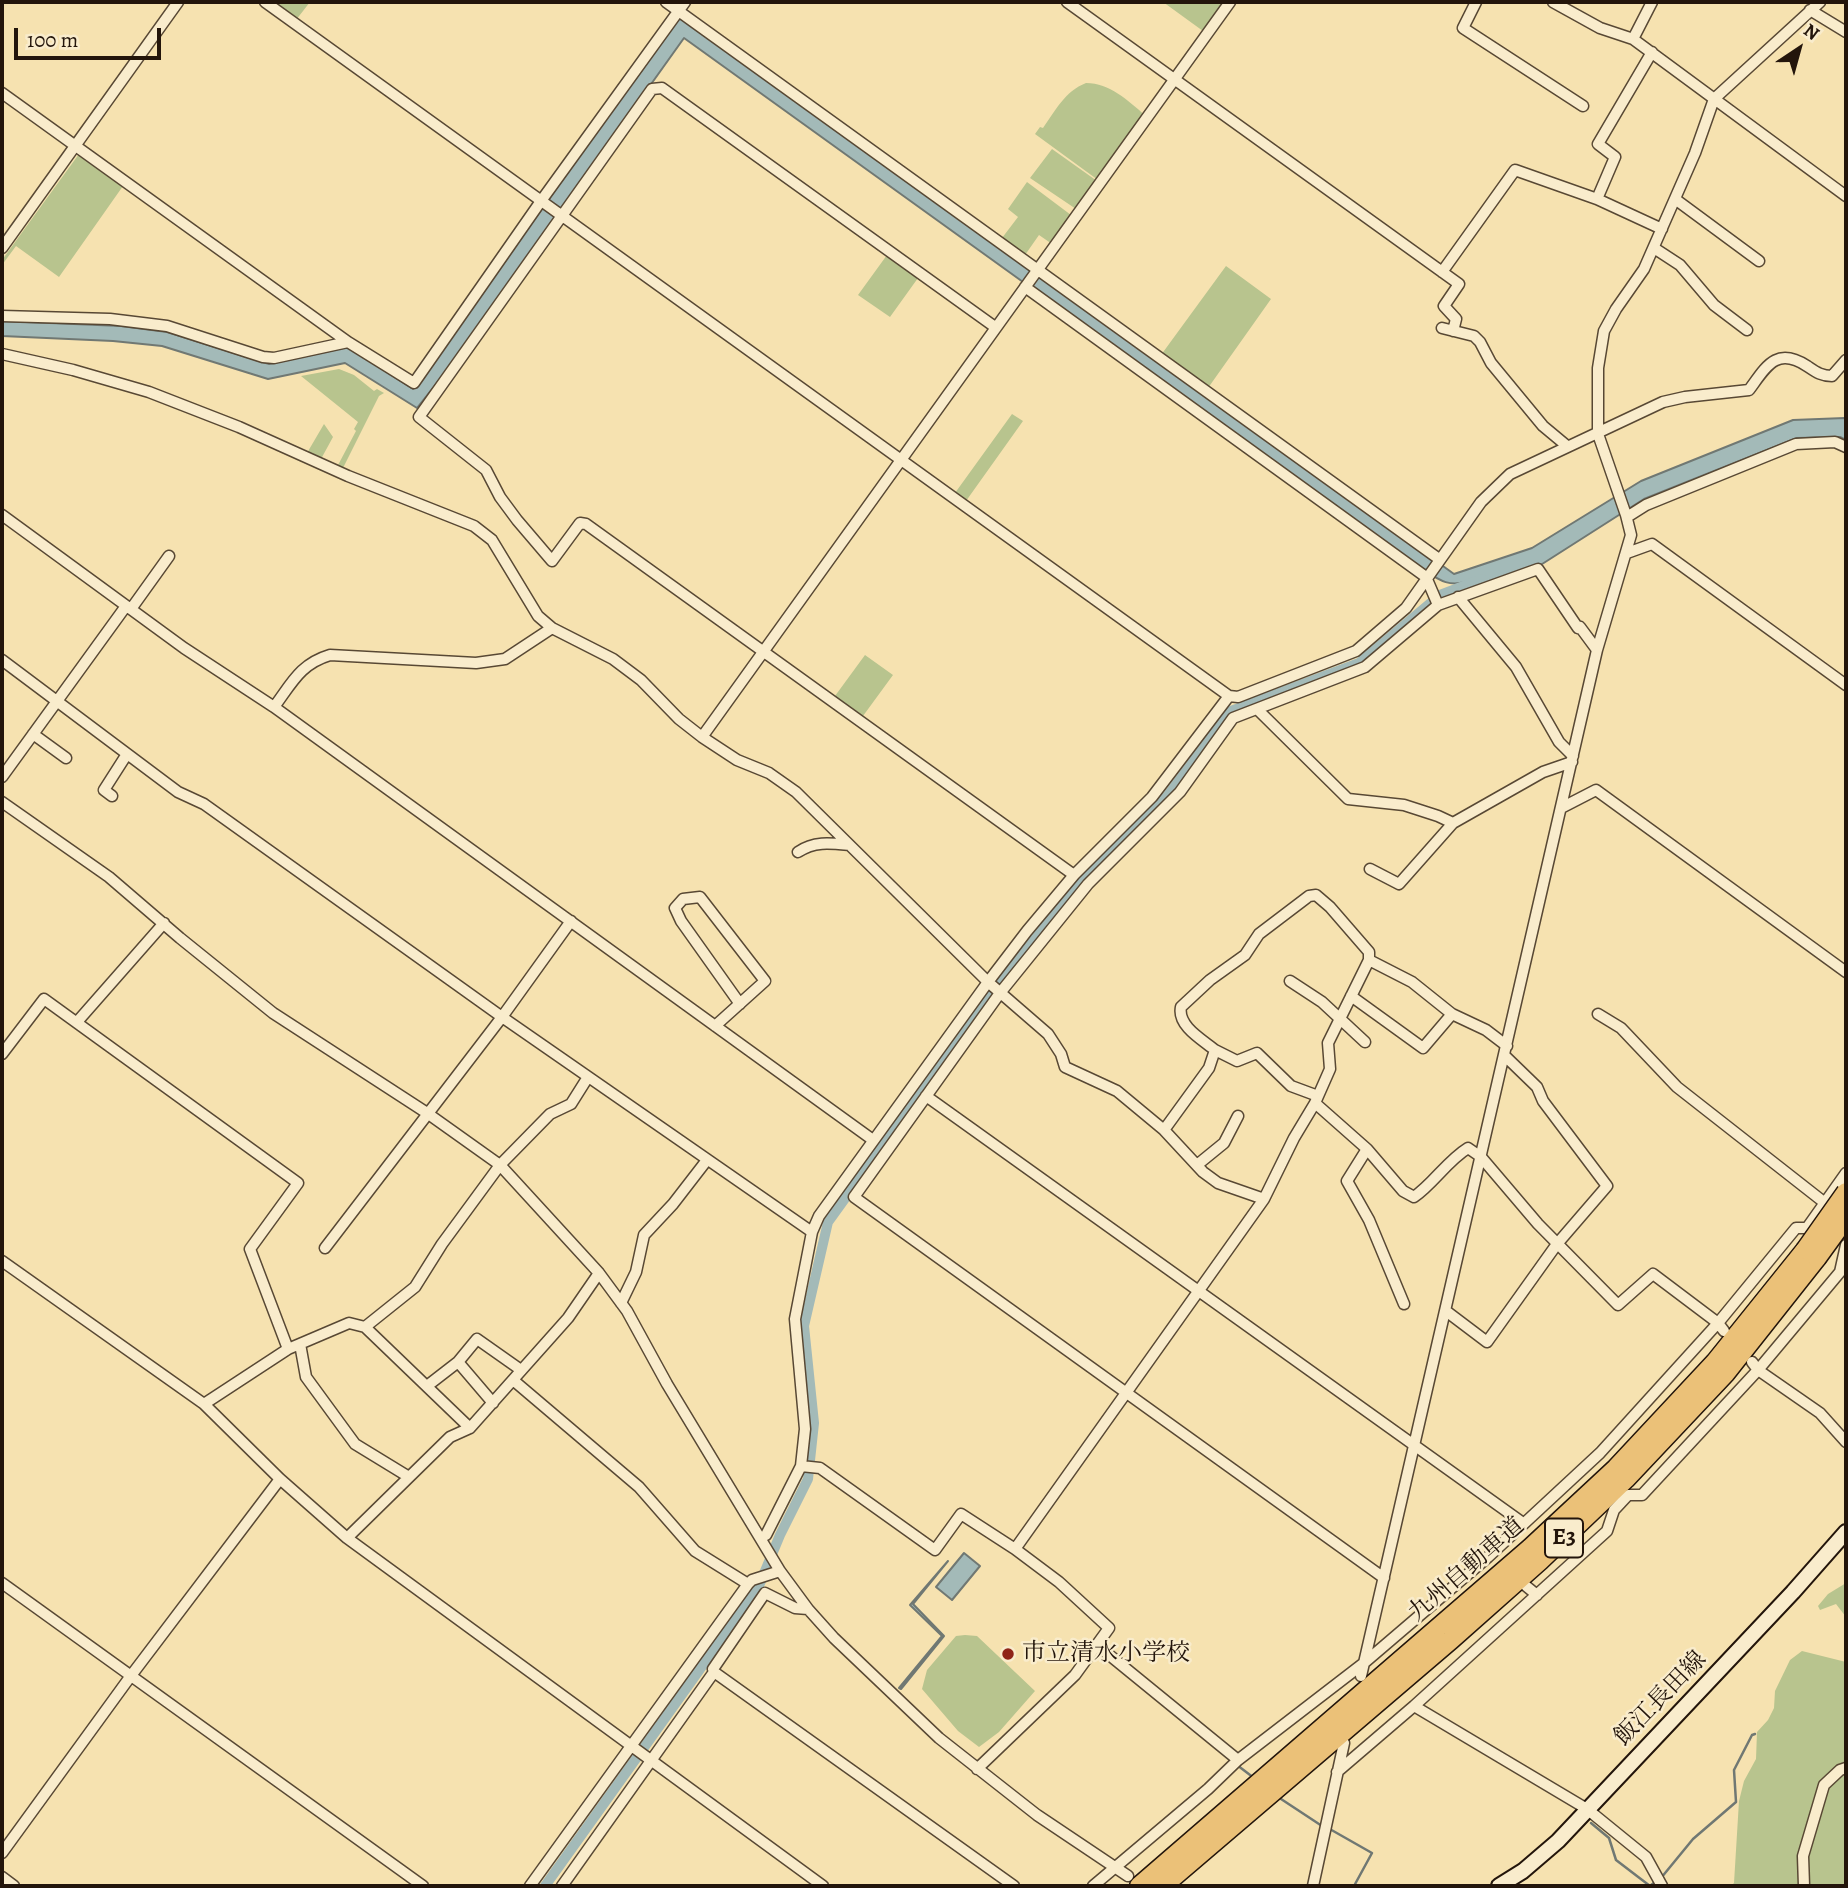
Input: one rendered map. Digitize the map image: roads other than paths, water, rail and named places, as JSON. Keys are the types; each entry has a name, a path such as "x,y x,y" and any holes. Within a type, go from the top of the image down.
{"highway":[{"name":"九州自動車道","path":"1163,1886 1230,1818 1540,1561 1626,1479 1726,1373 1811,1254 1846,1192"},
{"name":"九州自動車道","path":"1811,1254 1846,1218"},
{"name":"九州自動車道","path":"1133,1881 1230,1818"}],"main road":[{"name":"飯江長田線","path":"1499,1886 1523,1871 1558,1841 1793,1592 1846,1532"}],"street":[{"path":"2,248 178,2"},
{"path":"265,2 1229,696 1238,697 1356,651 1406,608 1481,502 1510,474 1663,402 1749,390 1772,360 1781,357 1801,362 1822,376 1832,376 1846,360"},
{"path":"666,2 1440,559"},
{"path":"2,93 348,342 414,383 685,2"},
{"path":"1067,2 1459,284 1444,306 1456,319 1453,331"},
{"path":"702,737 1230,2"},
{"path":"1553,2 1600,28 1633,39 1846,196"},
{"path":"1633,39 1652,2"},
{"path":"1361,1676 1597,650 1631,535 1598,434 1598,368 1604,331 1644,269 1654,248 1714,99 1819,2"},
{"path":"1472,3 1463,28 1583,106"},
{"path":"1810,10 1846,32"},
{"path":"1597,199 1615,157 1598,144 1652,52"},
{"path":"995,327 662,88 652,89 419,417 486,470 511,512 552,561 580,523 586,524 1074,876"},
{"path":"1442,272 1516,170 1597,199 1662,229"},
{"path":"1675,200 1759,261"},
{"path":"1654,248 1680,265 1714,305 1747,330"},
{"path":"1025,287 1426,577 1438,605"},
{"path":"2,316 110,319 167,326 263,357 274,358 348,342"},
{"path":"1441,328 1474,336 1491,363 1543,426 1567,446"},
{"path":"2,354 73,370 149,392 474,526 492,540 538,616 552,628 613,659 641,680 678,719 702,737 737,760 769,773 796,792 988,982 1048,1034 1061,1054 1065,1067 1117,1091 1164,1130 1218,1183 1264,1199"},
{"path":"1627,516 1646,505 1796,444 1835,442 1846,447"},
{"path":"2,515 184,648 274,707 873,1140"},
{"path":"1627,553 1652,544 1846,685"},
{"path":"2,777 169,556"},
{"path":"1384,1578 854,1197 1000,992 1088,884 1175,799 1233,718 1365,667 1438,605 1538,569 1578,628 1580,627 1597,650"},
{"path":"1458,597 1516,667 1559,742 1572,759"},
{"path":"274,707 302,669 314,660 330,655 495,662 505,659 552,628"},
{"path":"2,660 178,792 204,804 502,1017 812,1232"},
{"path":"766,1535 802,1466 804,1429 795,1319 812,1232 819,1216 988,982 1074,876 1153,797 1229,696"},
{"path":"1257,709 1348,799 1404,805 1453,823"},
{"path":"33,734 66,758"},
{"path":"112,796 104,790 127,754"},
{"path":"1370,869 1399,884 1453,823 1543,772 1572,759"},
{"path":"1563,807 1596,790 1846,972"},
{"path":"2,802 109,877 273,1013 427,1113 500,1165 599,1273 621,1303 776,1572 808,1609 834,1638 939,1738 976,1769 1133,1881"},
{"path":"798,852 808,845 827,842 849,845"},
{"path":"1015,1549 1264,1199 1294,1138 1317,1100 1330,1069 1328,1043 1369,960 1369,951 1330,907 1316,895 1309,896 1259,934 1245,955 1210,980 1181,1007 1184,1024 1215,1051 1237,1061 1257,1053 1291,1086 1317,1100 1367,1149 1403,1191 1414,1197 1457,1155 1468,1148 1481,1157 1557,1244 1618,1305 1653,1274 1721,1327"},
{"path":"715,1026 740,1004 765,981 700,897 683,899 675,908 681,921 740,1004"},
{"path":"325,1248 502,1017 571,921"},
{"path":"77,1022 164,923"},
{"path":"1369,960 1412,982 1452,1014 1486,1030 1537,1087 1544,1101 1607,1186 1557,1244 1487,1342 1446,1311"},
{"path":"1290,981 1310,993 1366,1042"},
{"path":"1351,996 1423,1048 1452,1014"},
{"path":"2,1054 44,999 298,1183 250,1249 288,1349"},
{"path":"1598,1014 1621,1028 1677,1087 1825,1203"},
{"path":"1164,1130 1209,1068 1215,1051"},
{"path":"365,1327 415,1287 442,1244 500,1165 550,1114 571,1104 588,1077"},
{"path":"926,1096 1522,1523"},
{"path":"1197,1165 1224,1143 1238,1116"},
{"path":"1367,1149 1347,1181 1369,1220 1404,1304"},
{"path":"621,1303 636,1272 644,1235 673,1204 707,1160"},
{"path":"1093,1886 1208,1789 1238,1760 1364,1663 1491,1559 1522,1523 1600,1453 1721,1327 1796,1228 1807,1228 1816,1217 1846,1173"},
{"path":"1816,1217 1846,1239"},
{"path":"1337,1772 1414,1706 1606,1531 1614,1510 1628,1495 1642,1495 1840,1272 1846,1245"},
{"path":"2,1261 204,1404 280,1479 347,1538 822,1886"},
{"path":"347,1538 450,1437 470,1428 568,1318 599,1273"},
{"path":"204,1404 288,1349 349,1323 365,1327 470,1428"},
{"path":"427,1387 458,1362 477,1339 521,1370"},
{"path":"300,1344 306,1377 355,1444 409,1477"},
{"path":"458,1362 493,1403"},
{"path":"1755,1366 1820,1413 1846,1441"},
{"path":"513,1380 639,1487 695,1551 748,1584"},
{"path":"802,1466 820,1468 935,1550 961,1514 1059,1582 1109,1628 1075,1675 976,1769"},
{"path":"2,1853 130,1677 280,1479"},
{"path":"530,1886 748,1584 752,1580 776,1572"},
{"path":"2,1583 424,1886"},
{"path":"1526,1586 1537,1595"},
{"path":"562,1886 715,1672 713,1669 765,1593 795,1608 808,1609"},
{"path":"1097,1645 1238,1760"},
{"path":"715,1672 1013,1886"},
{"path":"1414,1706 1587,1809 1646,1857 1661,1886"},
{"path":"1313,1886 1344,1743"},
{"path":"1804,1886 1803,1856 1824,1785 1846,1768"},
{"path":"1517,1886 1523,1871"},
{"path":"2,1877 14,1886"}],"water":[{"path":"681,17 1454,574 1532,548 1641,481 1793,420 1845,418 1846,440 1840,437 1797,438 1644,499 1539,566 1473,588 1469,581 1443,581 1419,567 684,38 417,408 345,363 268,379 162,346 2,336 2,321 121,326 167,332 269,364 348,347 413,389"},
{"path":"964,1553 980,1566 952,1600 936,1587"},
{"path":"948,1561 913,1604 944,1636 901,1689 899,1688 942,1636 910,1605"}],"waterway":[{"path":"545,1886 758,1588 780,1535 808,1479 814,1423 804,1326 828,1222 1007,974 1083,879 1168,795 1231,711 1359,663 1440,595 1482,579"},
{"path":"1661,1878 1693,1839 1736,1802 1734,1770 1755,1734"},
{"path":"1237,1765 1254,1778"},
{"path":"1278,1797 1322,1826"},
{"path":"1591,1823 1609,1838 1616,1860 1650,1886 1655,1882"},
{"path":"1328,1828 1372,1853 1354,1886"}],"place":[{"name":"市立清水小学校","path":"1008,1654"}]}
